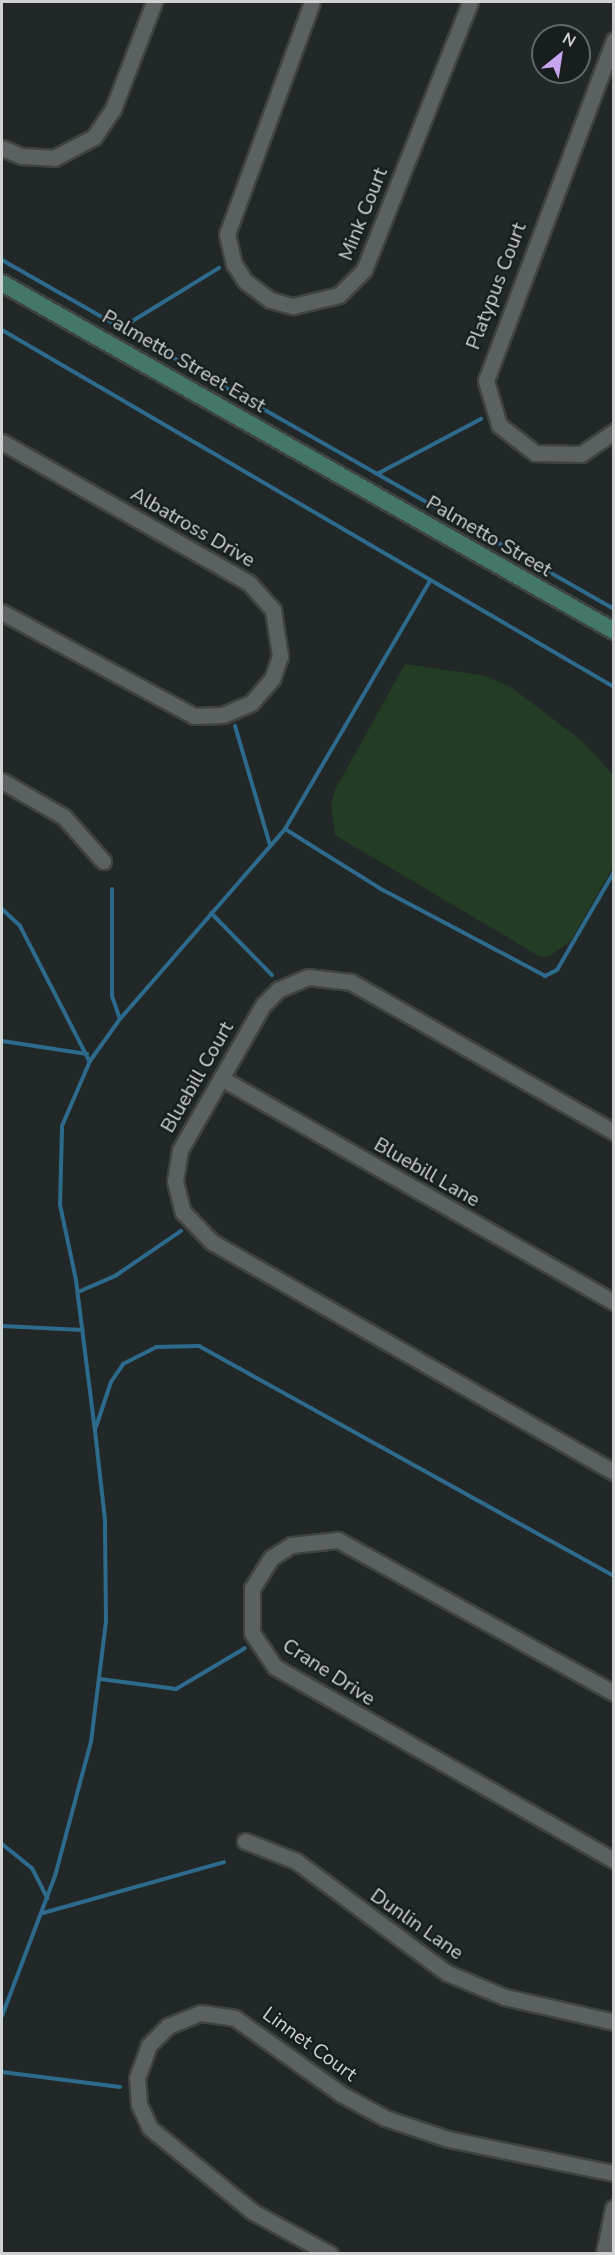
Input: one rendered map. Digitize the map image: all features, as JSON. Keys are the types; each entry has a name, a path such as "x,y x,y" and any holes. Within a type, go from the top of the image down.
{"main road":[{"name":"Palmetto Street East","path":"2,283 344,477"},
{"name":"Palmetto Street","path":"344,477 614,631"}],"street":[{"path":"2,148 21,156 54,158 94,137 113,109 154,2"},
{"name":"Mink Court","path":"312,2 227,234 234,264 245,281 270,300 294,306 339,296 364,270 470,2"},
{"name":"Platypus Court","path":"614,40 486,381 499,425 535,453 581,454 614,432"},
{"name":"Albatross Drive","path":"2,442 249,583 273,610 279,656 272,679 251,703 223,715 194,716 2,612"},
{"path":"2,782 64,817 103,861"},
{"name":"Bluebill Court","path":"614,1132 351,982 330,976 297,979 270,997 221,1078 177,1160 179,1202 196,1229 614,1472"},
{"name":"Bluebill Lane","path":"221,1078 614,1302"},
{"name":"Crane Drive","path":"614,1693 338,1540 291,1545 271,1558 252,1588 252,1633 275,1667 614,1860"},
{"name":"Dunlin Lane","path":"245,1841 296,1861 447,1973 505,1997 614,2022"},
{"name":"Linnet Court","path":"330,2253 254,2212 150,2128 139,2104 137,2078 149,2045 168,2026 201,2013 235,2018 341,2094 385,2118 447,2139 614,2172"},
{"path":"608,2250 614,2209"}],"green space":[{"path":"405,664 487,676 512,688 582,741 613,775 613,867 570,942 549,956 539,956 335,835 331,805 335,790"}],"waterway":[{"path":"2,260 614,609"},
{"path":"121,328 219,268"},
{"path":"2,330 614,687"},
{"path":"377,474 481,419"},
{"path":"2,2016 55,1876 91,1742 106,1622 105,1520 76,1280 60,1205 62,1126 90,1061 120,1019 285,829 430,581"},
{"path":"235,726 270,845"},
{"path":"285,829 381,889 545,976 557,970 614,872"},
{"path":"112,889 112,996 120,1019"},
{"path":"2,909 20,926 89,1060"},
{"path":"211,913 272,975"},
{"path":"2,1041 87,1054"},
{"path":"78,1292 115,1276 181,1231"},
{"path":"2,1326 83,1330"},
{"path":"96,1427 111,1382 123,1364 156,1347 199,1346 614,1576"},
{"path":"100,1679 176,1689 245,1648"},
{"path":"2,1844 32,1868 47,1898"},
{"path":"43,1913 224,1862"},
{"path":"2,2072 120,2087"}]}
